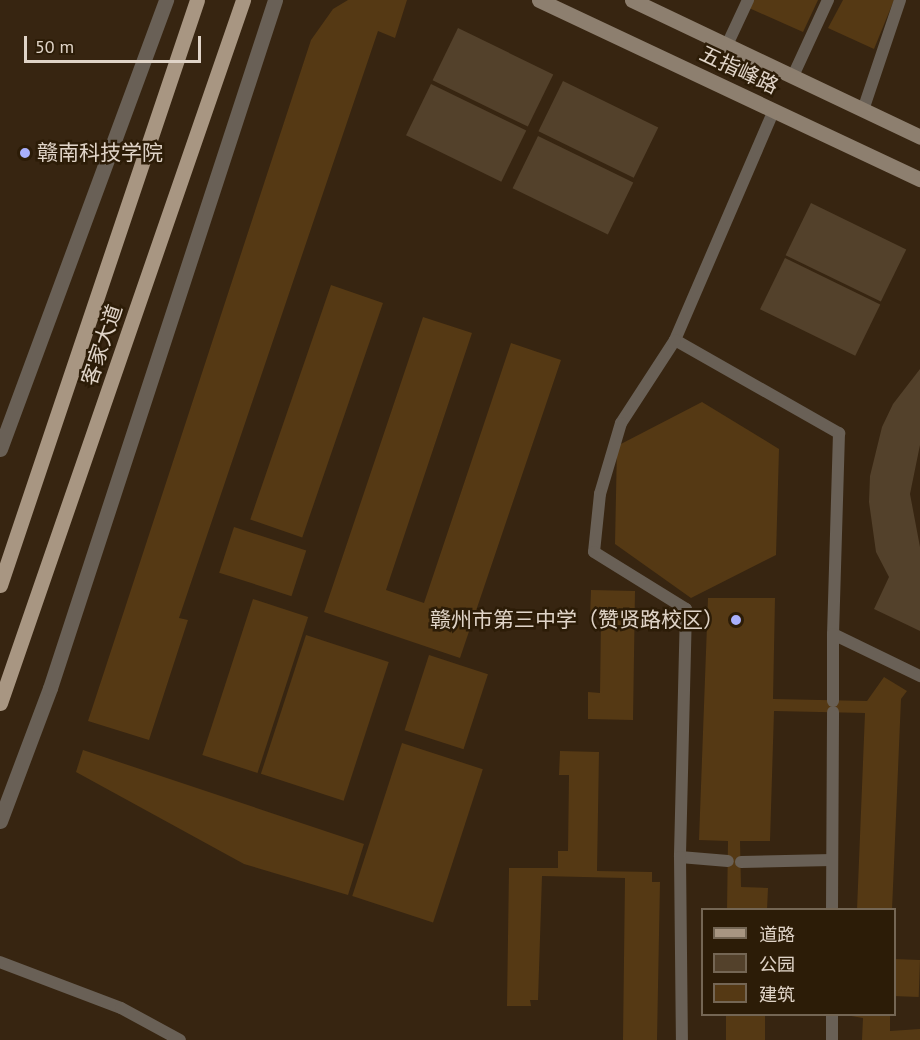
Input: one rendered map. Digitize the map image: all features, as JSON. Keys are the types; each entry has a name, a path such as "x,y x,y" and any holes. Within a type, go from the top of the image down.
{"main road":[{"name":"客家大道","path":"0,585 195,0"},
{"name":"客家大道","path":"0,703 243,0"},
{"path":"233,32 251,0"},
{"name":"五指峰路","path":"539,0 920,179"},
{"name":"五指峰路","path":"632,0 920,137"}],"street":[{"path":"0,449 166,0"},
{"path":"0,821 53,677 275,0"}],"lane":[{"path":"727,45 748,0"},
{"path":"793,76 828,0"},
{"path":"862,110 900,0"},
{"path":"682,1040 680,857 686,609 594,552 600,494 621,423 675,340 774,110"},
{"path":"675,340 839,433 833,634 832,908"},
{"path":"833,634 920,676"},
{"path":"680,857 734,861 832,860"},
{"path":"0,962 121,1008 180,1040"},
{"path":"832,1016 832,1040"}],"green space":[{"path":"458,28 553,74 528,127 433,80"},
{"path":"563,81 658,127 634,178 538,131"},
{"path":"431,84 526,130 501,182 406,135"},
{"path":"538,136 633,182 608,235 513,188"},
{"path":"811,203 906,249 881,302 786,255"},
{"path":"785,258 880,304 855,356 760,309"},
{"path":"920,369 920,445 910,494 920,547 920,631 874,609 889,577 876,552 869,502 870,476 882,427 893,404"}],"building":[{"path":"348,0 407,0 395,38 378,31 179,618 188,620 149,740 88,721 311,40 333,9"},
{"path":"753,0 818,0 803,32 749,8"},
{"path":"843,0 894,0 874,49 828,28"},
{"path":"331,285 383,303 302,537 250,519"},
{"path":"423,317 472,333 386,590 424,603 511,343 561,360 460,658 324,612"},
{"path":"702,402 779,449 776,555 691,598 615,544 617,446"},
{"path":"234,527 306,550 291,596 219,573"},
{"path":"591,590 635,591 633,720 588,719 588,692 600,693 601,619 590,619"},
{"path":"708,598 775,598 773,699 867,701 884,677 907,691 901,699 892,908 857,908 865,713 774,711 770,841 740,841 741,887 768,888 767,908 727,908 728,841 699,840"},
{"path":"253,599 308,617 257,773 202,755"},
{"path":"306,635 389,662 344,801 261,774"},
{"path":"429,655 488,674 464,749 405,730"},
{"path":"402,743 483,769 433,922 352,896"},
{"path":"83,750 364,844 348,895 244,864 76,772"},
{"path":"560,751 599,752 597,871 652,872 652,882 660,882 657,1040 623,1040 625,878 542,876 538,1000 530,1000 531,1006 507,1006 509,868 558,868 558,851 568,851 569,775 559,775"},
{"path":"896,959 920,960 919,997 896,996"},
{"path":"726,1016 765,1016 765,1040 726,1040"},
{"path":"851,1016 890,1016 890,1031 920,1029 920,1040 862,1040 863,1018"}],"place":[{"name":"赣南科技学院","path":"25,153"},
{"name":"赣州市第三中学（赞贤路校区）","path":"736,620"}]}
